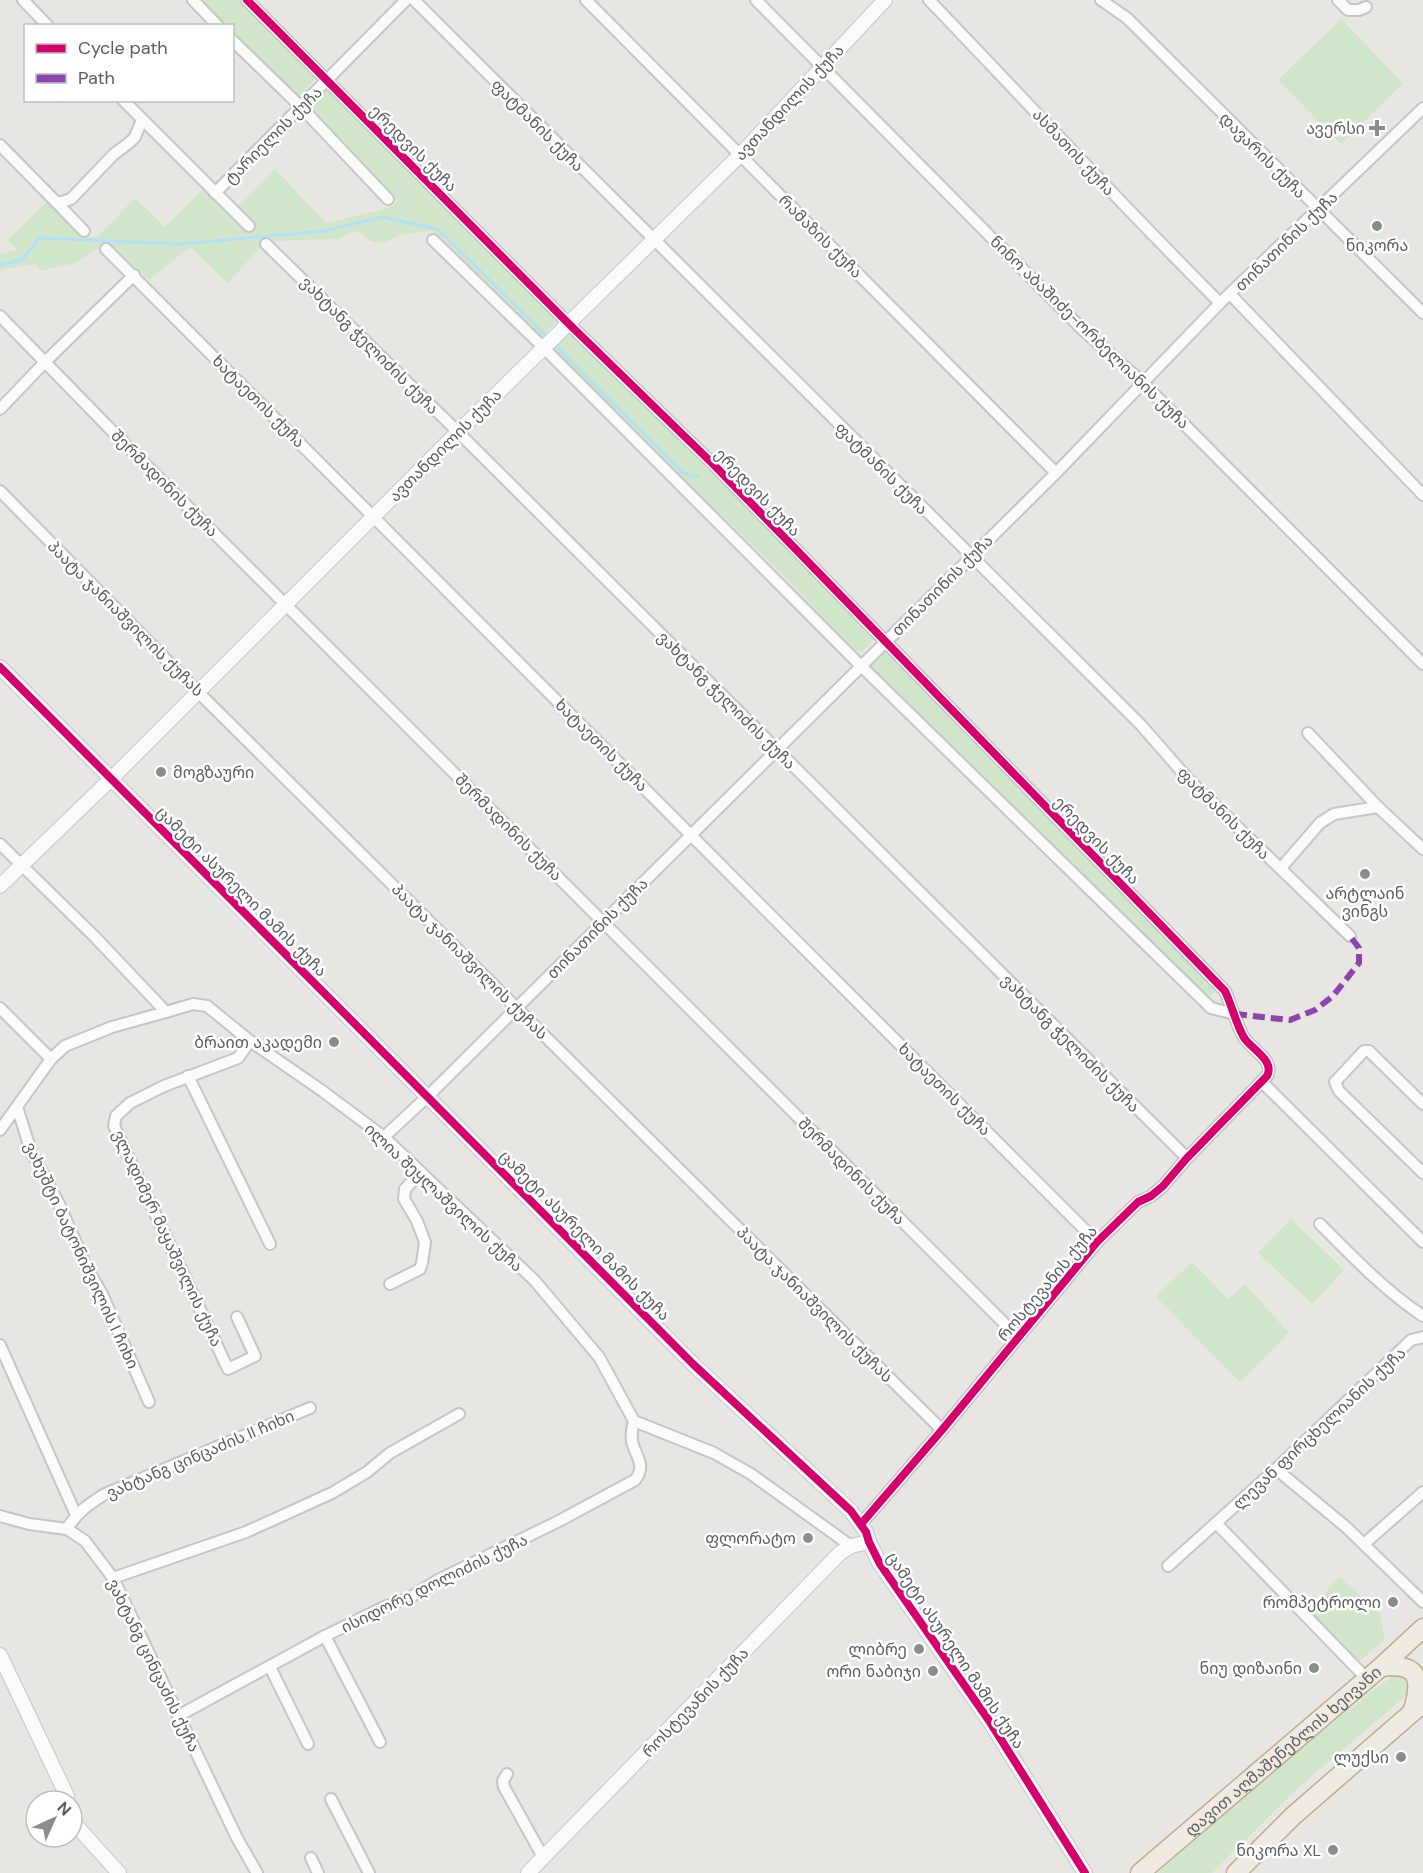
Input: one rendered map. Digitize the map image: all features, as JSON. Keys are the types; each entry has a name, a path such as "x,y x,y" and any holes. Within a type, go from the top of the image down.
{"highway":[{"name":"დავით აღმაშენებლის ხეივანი","path":"1140,1873 1374,1673 1423,1628"},
{"path":"1236,1873 1293,1816 1418,1707 1420,1684 1415,1672 1401,1666 1374,1673"}],"street":[{"path":"23,0 46,24"},
{"path":"193,0 216,24"},
{"name":"ერედვის ქუჩა","path":"247,0 569,324 713,464 1225,991 1235,1014"},
{"name":"ტარიელის ქუჩა","path":"215,193 406,0"},
{"name":"ფატმანის ქუჩა","path":"414,0 1141,725 1189,780 1350,936"},
{"name":"რამაზის ქუჩა","path":"586,0 1056,473"},
{"name":"ნინო აბაშიძე-ორბელიანის ქუჩა","path":"756,0 1083,330 1142,382 1423,664"},
{"name":"ავთანდილის ქუჩა","path":"0,886 111,779 458,432 740,155 885,0"},
{"name":"ასმათის ქუჩა","path":"929,0 1132,215 1220,303"},
{"name":"დავარის ქუჩა","path":"1101,0 1127,18 1318,211 1423,313"},
{"path":"1338,0 1348,10 1359,10 1366,7"},
{"path":"234,41 301,107 388,199"},
{"path":"125,102 249,226"},
{"name":"თინათინის ქუჩა","path":"384,1137 1056,473 1220,303 1423,108"},
{"path":"56,202 71,199 114,154 135,137 142,120"},
{"path":"0,145 84,231"},
{"path":"433,240 861,666 1211,1008 1235,1014 1244,1038 1268,1064 1270,1072 1262,1082 1423,1242"},
{"name":"ვახტანგ ჭელიძის ქუჩა","path":"266,244 458,432 1187,1158"},
{"name":"ხატაეთის ქუჩა","path":"106,249 1097,1242"},
{"path":"0,409 134,275"},
{"path":"1230,294 1423,495"},
{"name":"შერმადინის ქუჩა","path":"0,316 1018,1338"},
{"name":"პაატა ჯანიაშვილის ქუჩას","path":"0,491 198,692 942,1430"},
{"name":"ცამეტი ასურელი მამის ქუჩა","path":"0,667 694,1365 851,1511 866,1532 880,1564 990,1722 1085,1873"},
{"path":"1308,733 1378,807 1423,849"},
{"path":"1281,868 1320,822 1334,814 1378,807"},
{"path":"0,844 94,936 166,1012"},
{"name":"ილია შეყლაშვილის ქუჩა","path":"0,1130 51,1059 64,1046 112,1028 193,1004 207,1006 250,1041 384,1137 535,1281 599,1357 634,1421"},
{"path":"0,1008 51,1059"},
{"name":"ვლადიმერ მაყაშვილის ქუჩა","path":"237,1317 255,1356 228,1369 114,1126 116,1116 130,1103 164,1086 238,1058 250,1041"},
{"path":"1423,1104 1369,1051 1364,1051 1335,1082 1339,1090 1423,1173"},
{"path":"189,1076 270,1244"},
{"name":"როსტევანის ქუჩა","path":"861,1524 1097,1242 1138,1202 1151,1196 1162,1186 1262,1082"},
{"name":"ვახუშტი ბატონიშვილის I ჩიხი","path":"17,1107 31,1151 59,1204 86,1266 103,1296 149,1402"},
{"path":"390,1284 420,1269 422,1263 425,1242 417,1221 404,1199 405,1189 420,1173"},
{"path":"1320,1224 1376,1279 1423,1316"},
{"name":"ლევან ფირცხელიანის ქუჩა","path":"1168,1566 1217,1524 1411,1340 1423,1337"},
{"path":"0,1345 75,1515"},
{"name":"ვახტანგ ცინცაძის II ჩიხი","path":"67,1529 75,1515 105,1494 310,1408"},
{"path":"113,1578 246,1532 332,1493 367,1472 400,1447 459,1414"},
{"path":"634,1421 714,1453 751,1474 851,1546"},
{"name":"ისიდორე დოლიძის ქუჩა","path":"178,1716 326,1636 382,1608 411,1597 438,1580 559,1521 635,1480 640,1474 641,1465 632,1440 634,1421"},
{"path":"1276,1469 1364,1544 1423,1602"},
{"path":"1364,1544 1423,1492"},
{"path":"0,1516 29,1524 67,1529"},
{"path":"1217,1524 1374,1673"},
{"name":"ვახტანგ ცინცაძის ქუჩა","path":"67,1529 85,1541 113,1578 237,1838 257,1873"},
{"name":"როსტევანის ქუჩა","path":"528,1873 840,1553 851,1546 869,1542"},
{"path":"326,1636 380,1742"},
{"path":"1,1661 64,1789"},
{"path":"270,1667 309,1744"},
{"path":"507,1774 503,1781 504,1787 543,1857"},
{"path":"331,1799 369,1873"},
{"path":"84,1834 119,1873"},
{"path":"311,1858 318,1873"}],"green space":[{"path":"200,0 241,0 316,77 302,95 297,96 234,33 234,24 225,24"},
{"path":"1341,19 1403,83 1341,144 1278,80"},
{"path":"325,88 360,120 559,320 540,338 441,237 432,231 400,235 383,243 371,241 360,232 350,233 338,239 262,243 263,245 227,283 190,247 149,280 112,246 95,250 75,263 41,271 35,264 0,270 0,254 18,250 7,240 48,201 84,237 97,237 135,198 165,227 204,189 240,223 247,217 238,207 275,169 326,223 389,208 398,201 307,106"},
{"path":"570,332 863,623 874,639 863,651 854,651 788,580 551,349"},
{"path":"884,649 1217,989 1208,998 869,667"},
{"path":"1291,1219 1344,1270 1312,1304 1258,1253"},
{"path":"1192,1262 1228,1299 1245,1284 1289,1333 1240,1382 1157,1298 1158,1294"},
{"path":"1339,1577 1379,1612 1385,1640 1359,1661 1309,1611"},
{"path":"1402,1674 1410,1679 1408,1694 1299,1787 1212,1873 1157,1873 1270,1774 1376,1688 1393,1676"}],"waterway":[{"path":"0,265 22,260 40,238 180,244 324,231 382,217 438,229 545,335"},
{"path":"557,347 683,473 698,477"}],"marked path":[{"path":"1235,1014 1290,1020 1315,1010 1333,996 1359,963 1359,948 1350,936"}],"cycle path":[{"path":"247,0 569,324 713,464 1225,991 1242,1035 1268,1065 1267,1076 1163,1186 1151,1196 1138,1202 1097,1242 861,1524"},
{"path":"0,667 694,1365 851,1511 866,1532 880,1564 990,1722 1085,1873"}],"place":[{"name":"ავერსი","path":"1377,128"},
{"name":"ნიკორა","path":"1377,226"},
{"name":"მოგზაური","path":"161,772"},
{"name":"არტლაინ ვინგს","path":"1365,874"},
{"name":"ბრაით აკადემი","path":"334,1042"},
{"name":"ფლორატო","path":"808,1538"},
{"name":"რომპეტროლი","path":"1393,1602"},
{"name":"ლიბრე","path":"919,1649"},
{"name":"ნიუ დიზაინი","path":"1314,1668"},
{"name":"ორი ნაბიჯი","path":"933,1671"},
{"name":"ლუქსი","path":"1401,1757"},
{"name":"ნიკორა XL","path":"1333,1850"}]}
